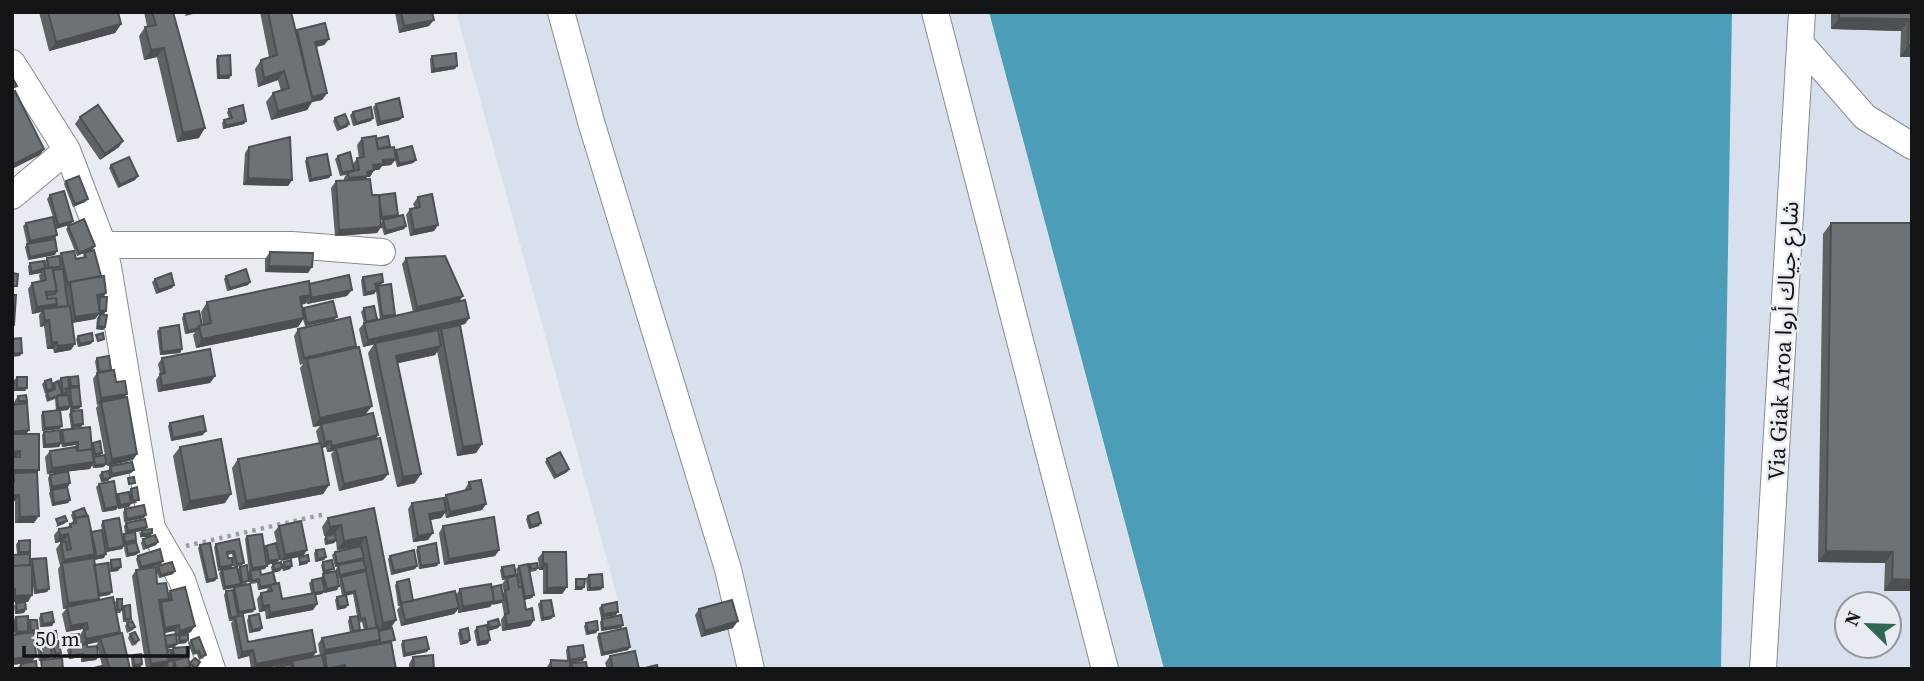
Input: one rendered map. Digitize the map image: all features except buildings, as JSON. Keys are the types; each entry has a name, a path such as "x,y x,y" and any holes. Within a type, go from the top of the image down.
{"street":[{"path":"561,12 592,125 728,569 751,669"},
{"path":"934,12 1105,669"},
{"name":"Via Giak Aroa شارع جياك أروا","path":"1763,669 1802,12"},
{"path":"1801,44 1865,117 1912,146"},
{"path":"12,63 67,150 103,244 152,528 182,580 212,669"},
{"path":"12,196 67,150"},
{"path":"103,244 292,245 382,252"}],"path":[{"path":"165,551 326,513"}],"shaded area":[{"path":"456,12 989,12 1163,669 637,669"},
{"path":"1732,12 1912,12 1912,669 1721,669"}],"water":[{"path":"989,12 1732,12 1721,669 1164,669"}]}
